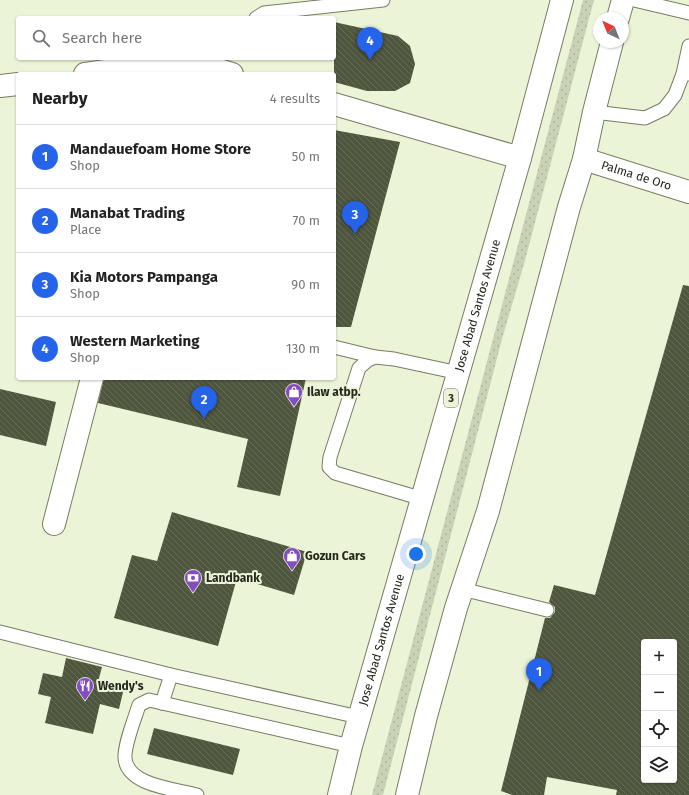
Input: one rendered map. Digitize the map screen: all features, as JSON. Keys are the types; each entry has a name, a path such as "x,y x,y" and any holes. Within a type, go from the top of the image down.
{"main road":[{"name":"Jose Abad Santos Avenue","path":"339,795 350,746 459,373 520,158 562,0"},
{"path":"620,12 623,0"},
{"path":"407,795 426,716 462,589 488,511 567,214 584,159 610,48"},
{"path":"115,72 174,68 212,63 228,72"},
{"path":"0,86 16,84"},
{"path":"336,105 520,158"},
{"name":"Palma de Oro","path":"584,159 689,192"},
{"path":"54,524 91,380"}],"lane":[{"path":"259,16 264,13 383,0"},
{"path":"634,0 689,13"},
{"path":"594,112 644,118 664,109 675,95 686,74 689,46"},
{"path":"336,348 375,358 394,359 459,373"},
{"path":"375,358 368,360 359,368 330,457 329,467 335,473 423,499"},
{"path":"462,589 547,610"},
{"path":"0,632 171,675 359,717"},
{"path":"162,703 171,675"},
{"path":"197,795 145,782 129,770 125,758 128,740 139,705 149,700 350,746"}],"green space":[{"path":"583,0 594,0 524,264 502,339 383,795 372,795"}],"building":[{"path":"336,22 398,36 410,46 415,64 410,83 395,91 367,91 336,83 336,72 334,72 334,60 336,60"},
{"path":"336,130 400,142 351,327 336,327"},
{"path":"683,285 689,286 689,795 616,795 617,790 547,777 544,795 512,795 501,791 545,618 550,618 555,612 555,607 549,602 554,585 595,595"},
{"path":"104,380 306,380 280,496 237,487 248,439 98,403"},
{"path":"0,389 56,402 46,446 0,435"},
{"path":"172,512 307,552 294,595 237,578 218,646 114,618 132,555 157,561"},
{"name":"Wendy's","path":"66,658 102,667 98,682 124,688 119,709 100,704 93,734 45,723 51,697 38,694 43,673 62,677"},
{"path":"154,728 240,749 233,775 147,754"}],"place":[{"name":"Western Marketing","path":"370,60"},
{"name":"Kia Motors Pampanga","path":"355,234"},
{"name":"Ilaw atbp.","path":"294,407"},
{"name":"Manabat Trading","path":"204,419"},
{"name":"Gozun Cars","path":"292,571"},
{"name":"Landbank","path":"193,593"},
{"name":"Mandauefoam Home Store","path":"539,691"},
{"name":"Wendy's","path":"85,701"}]}
